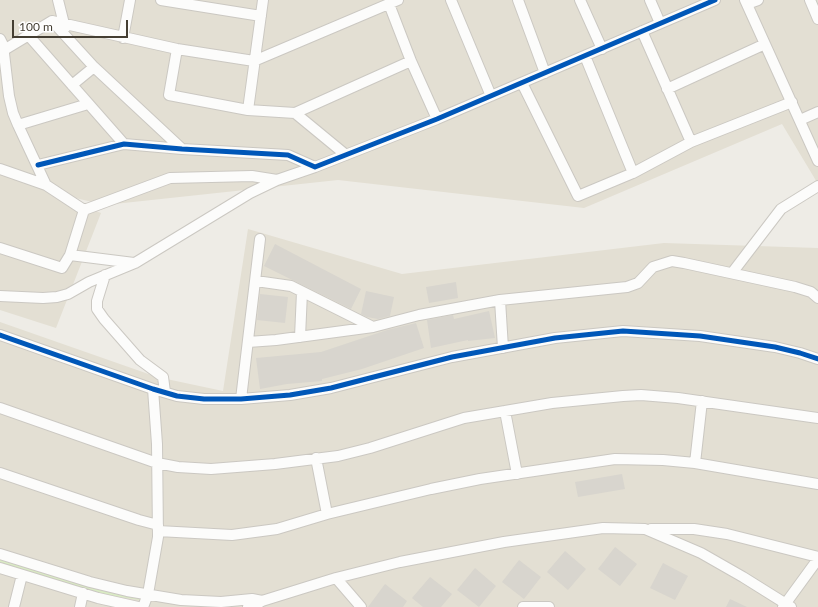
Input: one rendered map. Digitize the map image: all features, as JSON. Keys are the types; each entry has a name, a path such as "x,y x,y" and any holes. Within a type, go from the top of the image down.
{"street":[{"path":"58,0 69,40"},
{"path":"122,38 130,0"},
{"path":"161,0 261,16"},
{"path":"248,110 263,0"},
{"path":"518,0 545,73"},
{"path":"580,0 602,49"},
{"path":"650,0 660,24"},
{"path":"0,296 43,298 68,294 89,282 135,264 250,193 277,180 315,167 437,119 715,0"},
{"path":"758,0 746,2 818,161"},
{"path":"810,0 818,19"},
{"path":"453,1 492,96"},
{"path":"4,50 52,21 122,38 177,49 254,61 393,2 411,60 437,119"},
{"path":"52,21 94,67 182,149"},
{"path":"642,31 691,142"},
{"path":"29,36 124,144"},
{"path":"0,39 4,50 9,96 18,125 38,165 46,185"},
{"path":"667,89 765,44"},
{"path":"177,49 169,95 248,110 295,114 411,60"},
{"path":"585,56 634,173"},
{"path":"72,85 94,67"},
{"path":"522,83 578,196 634,173 691,142 792,102"},
{"path":"18,125 88,104"},
{"path":"800,120 818,112"},
{"path":"295,114 346,155"},
{"path":"38,165 124,144 288,156 315,167"},
{"path":"0,169 46,185 84,210"},
{"path":"84,210 170,178 252,176 277,180"},
{"path":"732,273 781,209 818,186"},
{"path":"0,248 62,268 70,255 84,210"},
{"path":"241,399 260,239"},
{"path":"70,255 135,264"},
{"path":"248,342 276,340 373,327 419,315 500,300 627,287 638,283 653,267 672,261 684,262 804,289 818,298"},
{"path":"105,276 97,301 97,309 140,360 163,376 165,392"},
{"path":"256,280 291,286 373,327"},
{"path":"300,337 302,292"},
{"path":"500,300 503,348"},
{"path":"0,335 153,389 177,396 204,398 241,399 290,395 331,388 452,356 555,338 630,331 700,336 747,342 775,347 818,359"},
{"path":"143,607 148,594 158,528 157,463 153,389"},
{"path":"0,408 157,463 178,467 211,468 275,464 338,456 370,448 464,418 552,403 623,396 641,395 702,401 818,418"},
{"path":"695,463 702,401"},
{"path":"505,411 517,474"},
{"path":"316,458 327,514"},
{"path":"0,473 139,520 158,528 232,535 277,528 431,488 615,459 663,460 695,463 818,484"},
{"path":"248,607 254,606 262,601 336,578 400,562 504,542 603,528 694,530 727,534 818,558 786,606 743,577 701,553 646,529"},
{"path":"0,554 90,582 127,591 181,600 208,602 252,599 262,601"},
{"path":"0,568 83,593 138,607"},
{"path":"14,607 22,575"},
{"path":"336,578 361,607"},
{"path":"80,607 83,593"},
{"path":"523,607 549,607"}],"shaded area":[{"path":"0,0 818,0 818,184 782,124 584,208 338,180 105,205 50,192 101,213 56,328 0,310"},
{"path":"248,229 402,274 664,243 818,248 818,607 0,607 0,322 157,377 223,391"}],"green space":[{"path":"0,559 144,597 141,600 100,594 0,563"}],"building":[{"path":"275,244 361,289 351,309 264,266"},
{"path":"456,282 458,298 429,303 426,287"},
{"path":"366,291 394,297 390,316 378,319 361,314"},
{"path":"260,294 288,297 285,323 257,320"},
{"path":"489,311 495,338 468,340 431,348 427,320 453,315 454,319"},
{"path":"416,323 424,348 362,369 322,379 322,381 287,384 260,389 256,358 321,352 387,330"},
{"path":"622,474 625,489 578,497 575,482"},
{"path":"615,547 637,564 620,586 598,569"},
{"path":"565,551 586,569 568,590 547,572"},
{"path":"519,560 541,577 524,599 502,582"},
{"path":"663,563 688,576 675,600 650,588"},
{"path":"475,568 496,586 479,607 457,590"},
{"path":"430,577 452,594 441,607 423,607 412,598"},
{"path":"385,584 407,601 403,607 368,607"},
{"path":"730,599 747,607 726,607"}],"cycle path":[{"path":"38,165 124,144 288,155 315,167 437,119 715,0"},
{"path":"0,335 153,389 177,396 204,399 241,399 290,395 331,388 452,357 555,338 623,331 700,336 775,347 818,359"}]}
